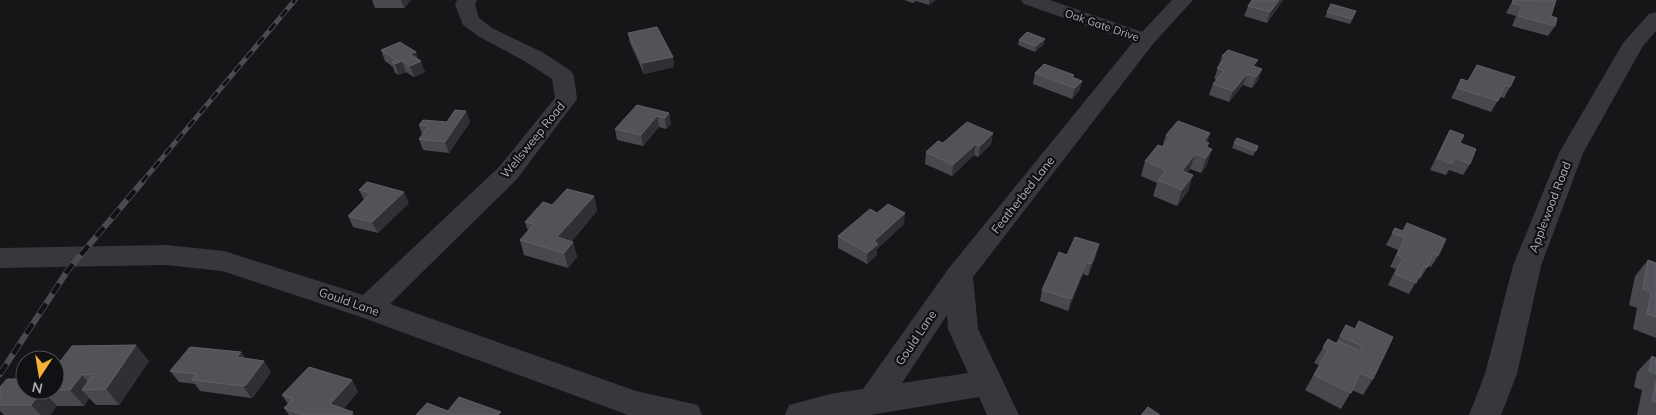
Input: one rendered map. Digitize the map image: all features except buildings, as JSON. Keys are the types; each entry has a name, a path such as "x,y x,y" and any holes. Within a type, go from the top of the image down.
{"street":[{"name":"Wellsweep Road","path":"368,308 508,172 566,99 563,76 534,57 485,32 470,21 465,5 467,0"},
{"name":"Oak Gate Drive","path":"1031,0 1146,40"},
{"name":"Featherbed Lane","path":"959,276 1146,40 1183,0"},
{"name":"Applewood Road","path":"1485,415 1501,374 1527,266 1571,153 1634,42 1656,18"},
{"name":"Gould Lane","path":"0,258 166,256 224,260 368,308 635,404 686,415"},
{"name":"Gould Lane","path":"873,402 959,276"},
{"path":"959,276 963,329 1003,415"},
{"path":"801,415 988,383"}],"railway":[{"path":"142,182 295,0"},
{"path":"0,374 68,270 143,181"}]}
